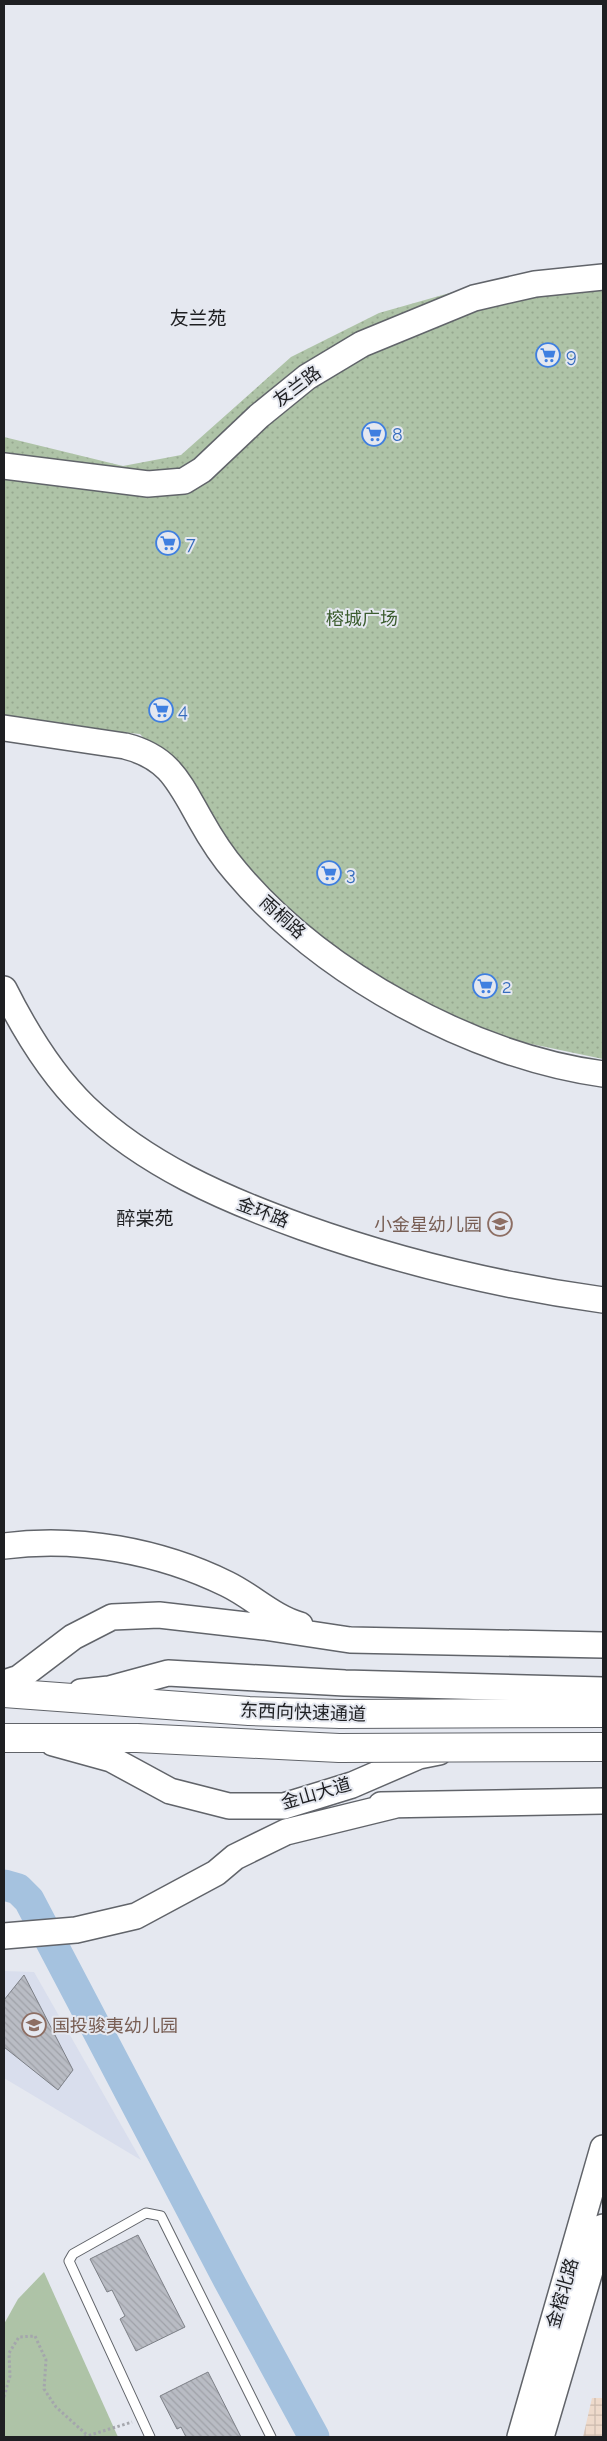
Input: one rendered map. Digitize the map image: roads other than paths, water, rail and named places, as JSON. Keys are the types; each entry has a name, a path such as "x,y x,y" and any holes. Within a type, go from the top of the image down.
{"highway":[{"name":"东西向快速通道","path":"4,1692 139,1703 340,1714 603,1713"},
{"name":"东西向快速通道","path":"4,1738 137,1738 339,1748 603,1747"}],"main road":[{"name":"友兰路","path":"4,466 148,484 160,485 184,481 202,470 259,416 307,377 362,344 474,298 535,284 603,277"},
{"name":"雨桐路","path":"4,728 144,750 178,778 212,838 236,873 297,931 357,976 405,1006 468,1035 537,1061 603,1074"},
{"name":"金环路","path":"4,989 34,1042 54,1071 84,1106 121,1137 192,1182 276,1217 363,1248 498,1282 603,1300"},
{"path":"4,1546 35,1542 143,1554 209,1575 246,1594 290,1622 350,1640"},
{"path":"4,1682 19,1678 73,1637 112,1617 159,1615 264,1627 350,1640 603,1645"},
{"path":"46,1696 109,1689 168,1672 345,1683 603,1690"},
{"name":"金山大道","path":"36,1738 111,1759 170,1792 229,1806 284,1806 352,1785 419,1756 501,1742 603,1742"},
{"path":"284,1806 603,1801"},
{"path":"10,1936 76,1930 136,1916 216,1873 234,1857 286,1832 396,1805"},
{"name":"金榕北路","path":"520,2437 603,2148"},
{"name":"金榕北路","path":"541,2437 603,2227"}],"lane":[{"path":"150,2437 69,2261 73,2254 146,2213 161,2216 271,2437"}],"waterway":[{"path":"4,1885 18,1889 29,1900 228,2279 314,2437"}],"place":[{"name":"9","path":"548,355"},
{"name":"8","path":"374,434"},
{"name":"7","path":"168,543"},
{"name":"4","path":"161,710"},
{"name":"3","path":"329,873"},
{"name":"2","path":"485,986"},
{"name":"小金星幼儿园","path":"500,1224"},
{"name":"国投骏夷幼儿园","path":"34,2025"}],"district":[{"name":"友兰苑","path":"198,318"},
{"name":"醉棠苑","path":"145,1218"}],"park label":[{"name":"榕城广场","path":"362,618"}]}
